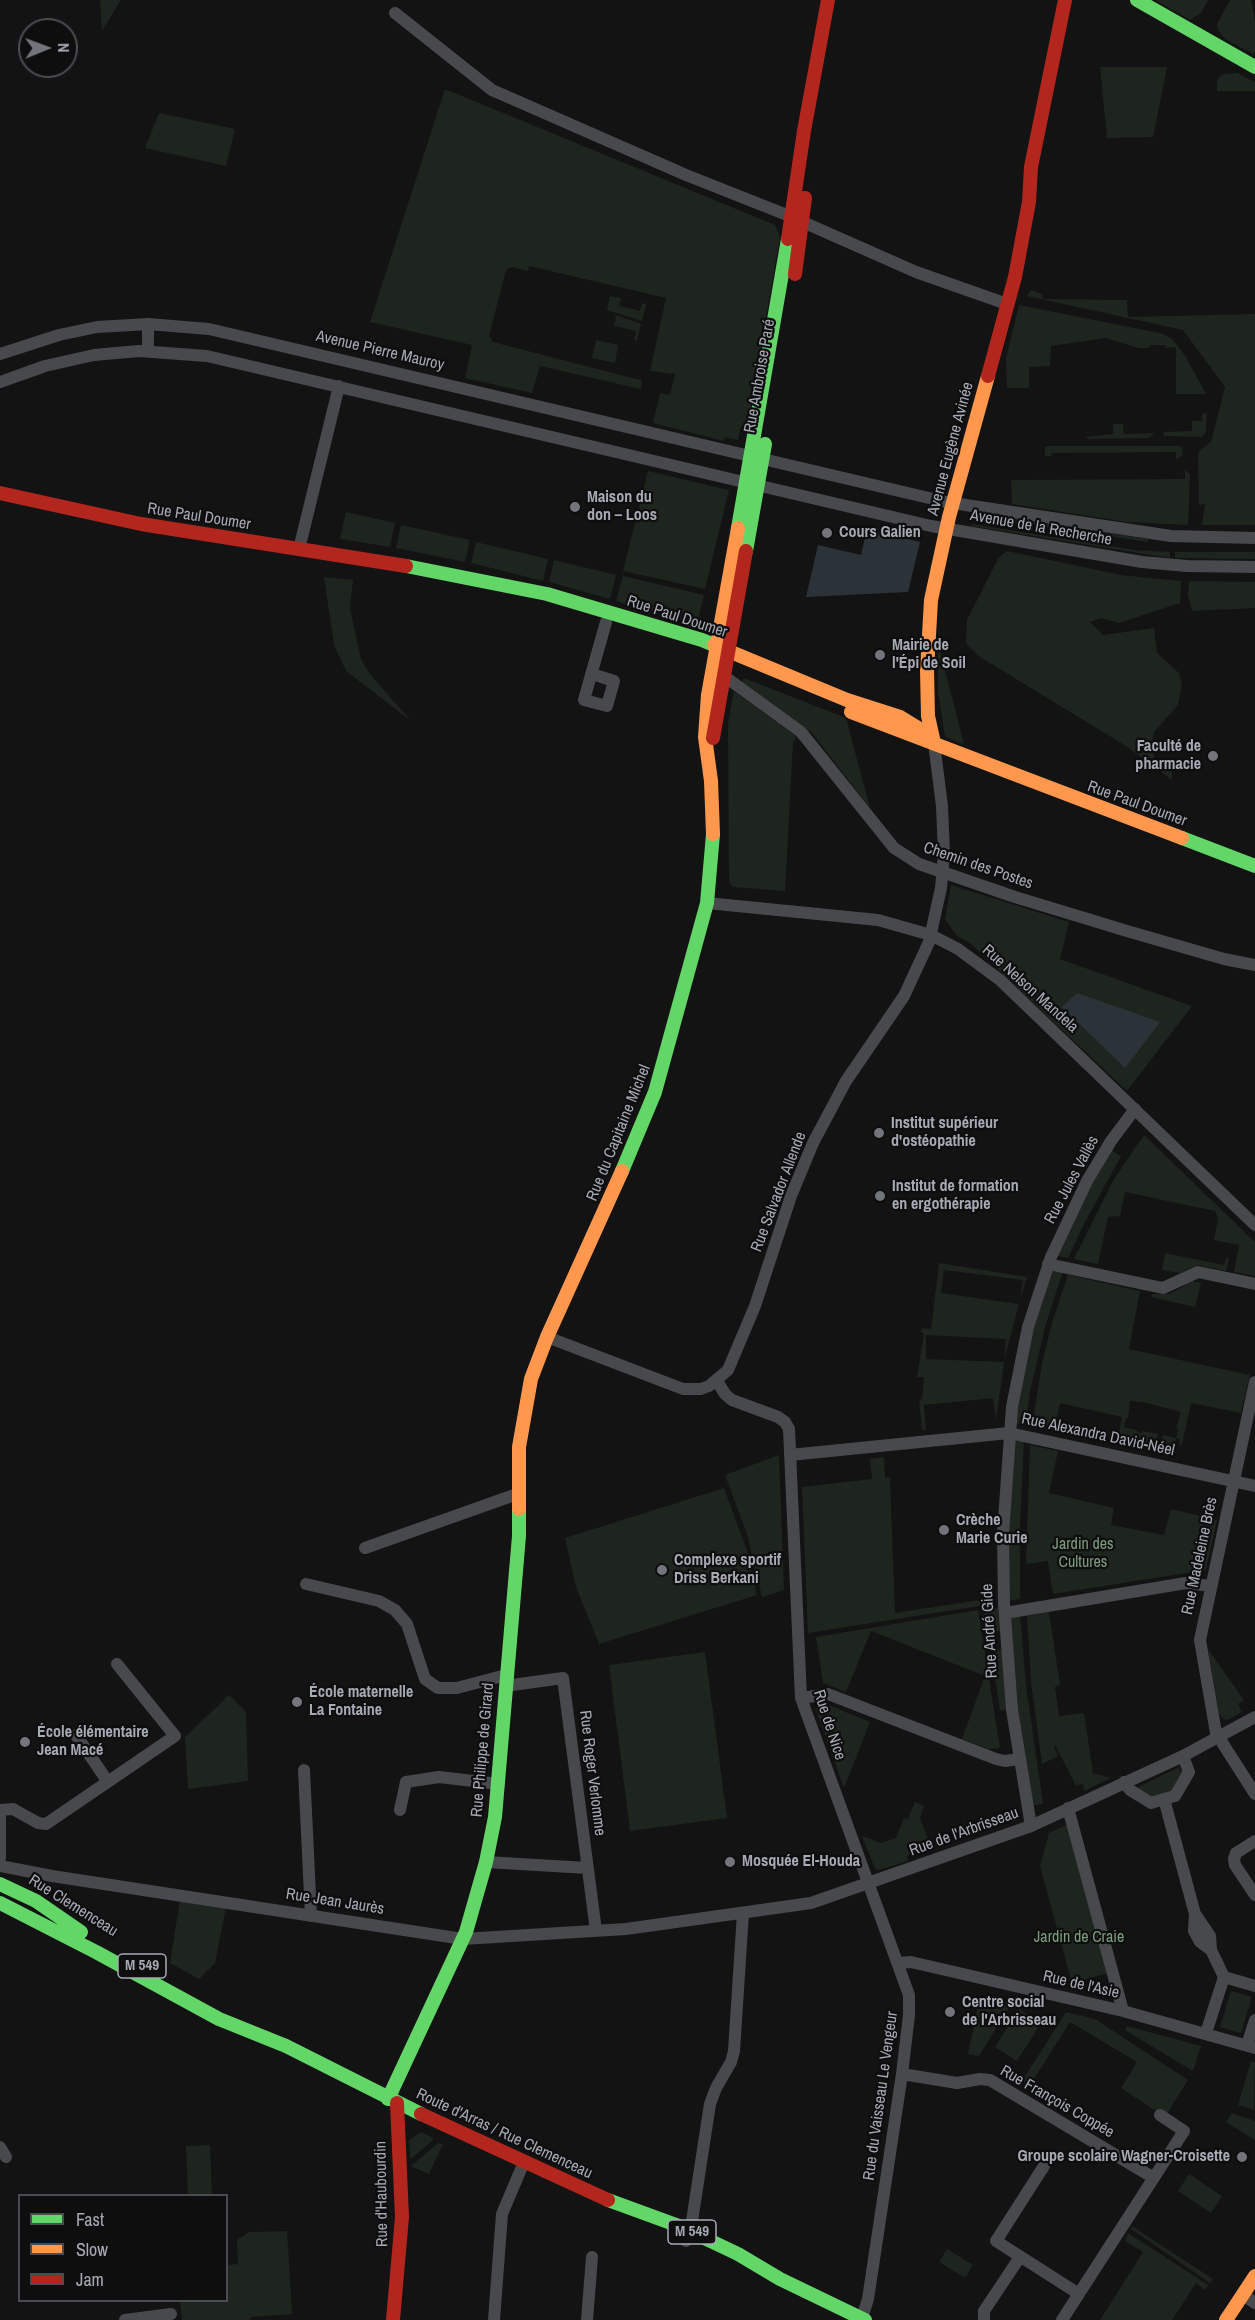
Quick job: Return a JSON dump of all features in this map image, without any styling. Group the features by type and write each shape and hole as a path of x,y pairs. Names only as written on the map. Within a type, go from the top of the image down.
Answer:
{"main road":[{"name":"Rue Ambroise Paré","path":"721,658 798,221 804,131 828,0"},
{"name":"Avenue Eugène Avinée","path":"934,743 928,716 927,639 933,592 946,529 1015,277 1029,202 1031,167 1065,0"},
{"name":"Avenue Eugène Avinée","path":"1029,202 1039,172 1066,29 1074,0"},
{"path":"1137,0 1255,67"},
{"name":"Rue Paul Doumer","path":"0,493 141,524 441,571 537,592 684,634 721,658"},
{"name":"Rue Paul Doumer","path":"394,564 689,646 900,717 918,728 934,743 1255,866"},
{"name":"Rue du Capitaine Michel","path":"710,774 705,743 705,720 721,658"},
{"name":"Rue du Capitaine Michel","path":"520,1493 519,1447 524,1411 536,1363 600,1224 655,1092 707,903 713,840 710,774 721,658"},
{"name":"Rue Philippe de Girard","path":"393,2101 463,1939 486,1862 499,1784 520,1493"},
{"name":"Rue Clemenceau","path":"0,1884 29,1897 87,1936 246,2021 286,2046 393,2101"},
{"name":"Rue Clemenceau","path":"0,1903 87,1947 219,2019 286,2046"},
{"name":"Route d'Arras / Rue Clemenceau","path":"393,2101 598,2196 658,2217 688,2236"},
{"name":"Rue d'Haubourdin","path":"393,2101 402,2217 393,2320"},
{"name":"M 549","path":"688,2236 750,2261 780,2280 864,2319"},
{"path":"1226,2320 1255,2276"}],"street":[{"path":"395,13 492,90 923,275 1007,304"},
{"path":"147,324 148,351"},
{"name":"Avenue Pierre Mauroy","path":"0,354 72,332 112,326 147,324 197,327 231,333 757,457"},
{"path":"0,382 34,369 83,357 119,352 148,351 219,358 751,484"},
{"path":"299,549 339,386"},
{"name":"Avenue de la Recherche","path":"757,457 953,503 1193,538 1255,537"},
{"name":"Avenue de la Recherche","path":"751,484 946,529 1126,560 1192,566 1255,567"},
{"path":"591,674 606,622"},
{"name":"Chemin des Postes","path":"721,658 801,732 894,848 920,864 1015,897 1149,938 1224,959 1255,965"},
{"name":"Rue Salvador Allende","path":"717,1381 728,1371 756,1306 794,1188 816,1137 846,1082 903,996 922,960 931,935 943,873 943,824 934,743"},
{"name":"Rue Nelson Mandela","path":"707,903 866,918 931,935 986,967 1135,1109"},
{"path":"1135,1109 1255,1225"},
{"name":"Rue Jules Vallès","path":"1009,1433 1022,1351 1048,1264 1087,1180 1111,1141 1135,1109"},
{"path":"1048,1264 1163,1288 1198,1272 1255,1284"},
{"path":"547,1336 683,1389 701,1389 717,1381"},
{"name":"Rue de Nice","path":"717,1381 732,1400 778,1417 785,1422 789,1430 801,1698 868,1883"},
{"name":"Rue Madeleine Brès","path":"1218,1737 1200,1640 1255,1382"},
{"name":"Rue Alexandra David-Néel","path":"790,1455 1009,1433 1255,1486"},
{"name":"Rue André Gide","path":"1009,1433 1003,1534 1005,1613 1012,1710 1031,1826"},
{"path":"365,1548 520,1493"},
{"path":"1005,1613 1186,1583 1211,1586"},
{"path":"306,1584 379,1601 395,1610 407,1624 425,1679 438,1688 457,1688 505,1680"},
{"path":"0,1810 13,1809 38,1823 46,1824 175,1736 117,1665"},
{"name":"Rue Roger Verlomme","path":"505,1680 563,1678 596,1931"},
{"path":"801,1698 828,1694 996,1759 1005,1761 1019,1759"},
{"name":"Rue de l'Arbrisseau","path":"666,1923 811,1903 1031,1826 1184,1756 1255,1717"},
{"path":"75,1735 108,1782"},
{"path":"1218,1737 1255,1794"},
{"path":"1124,1782 1130,1790 1150,1803 1174,1796 1189,1772 1184,1756"},
{"path":"304,1770 311,1916"},
{"path":"400,1810 406,1782 439,1777 499,1784"},
{"path":"1164,1799 1194,1914 1210,1936 1211,1950 1224,1977 1206,2033"},
{"path":"1068,1808 1123,2011"},
{"path":"0,1817 2,1839 0,1858"},
{"path":"1255,1841 1236,1853 1234,1859 1235,1865 1255,1895"},
{"path":"486,1862 587,1868"},
{"name":"Rue Jean Jaurès","path":"0,1866 463,1939 596,1931 666,1923"},
{"name":"Rue du Vaisseau Le Vengeur","path":"864,2319 902,2074 910,2007 908,1989 868,1883"},
{"path":"688,2236 710,2104 716,2088 732,2062 734,2051 743,1913"},
{"name":"Rue de l'Asie","path":"898,1963 911,1962 1123,2011 1251,2046"},
{"path":"1224,1977 1255,1986"},
{"path":"1251,2046 1255,2020"},
{"name":"Rue François Coppée","path":"902,2074 957,2083 990,2080 1154,2178"},
{"path":"1062,2320 1184,2131 1160,2115"},
{"path":"494,2320 502,2214 524,2162"},
{"path":"1044,2166 996,2241 1079,2294"},
{"path":"587,2320 592,2257"},
{"path":"984,2320 984,2311 1020,2257"},
{"path":"1243,2295 1255,2303"},
{"path":"125,2320 171,2314"}],"green space":[{"path":"100,0 121,0 102,31"},
{"path":"1155,0 1208,0 1201,13 1190,20"},
{"path":"1230,0 1251,0 1255,22 1255,55 1225,39 1218,30 1217,24"},
{"path":"1100,67 1167,67 1153,137 1107,138"},
{"path":"1237,73 1255,82 1255,91 1217,91 1219,77 1224,74"},
{"path":"445,89 775,225 780,237 747,427 741,426 738,440 725,437 724,441 653,423 660,393 670,395 675,374 650,371 666,298 529,266 528,271 511,267 506,270 489,336 493,342 640,380 641,389 540,366 532,393 465,378 472,345 370,322"},
{"path":"159,113 235,129 226,166 145,148"},
{"path":"1031,290 1042,294 1043,299 1127,300 1128,317 1255,314 1255,525 1202,525 1205,504 1199,505 1198,455 1200,450 1211,442 1225,387 1183,330 1027,296"},
{"path":"610,296 621,298 619,306 640,311 642,303 646,304 642,321 607,310"},
{"path":"1019,305 1164,334 1172,339 1184,354 1206,394 1176,394 1176,347 1150,345 1149,348 1139,348 1106,338 1051,346 1050,366 1029,367 1029,388 1007,388 1006,358"},
{"path":"613,314 641,324 637,341 634,340 636,331 614,326 616,317"},
{"path":"596,340 618,345 615,363 592,358"},
{"path":"1207,413 1206,432 1202,437 1164,436 1163,432 1192,431 1192,421 1202,421 1202,414"},
{"path":"1113,424 1123,424 1124,434 1153,433 1153,435 1148,438 1089,439 1085,437 1113,434"},
{"path":"1178,446 1182,447 1183,455 1176,459 1176,452 1052,453 1051,456 1045,456 1045,447"},
{"path":"1185,470 1190,474 1188,525 1126,522 1012,504 1011,480 1185,479"},
{"path":"648,471 729,490 705,589 623,571"},
{"path":"346,512 395,523 390,547 340,539"},
{"path":"975,513 1148,539 1148,542 975,516"},
{"path":"972,524 1134,550 1170,552 1170,558 971,526"},
{"path":"401,525 470,540 465,562 396,548"},
{"path":"476,542 548,559 543,581 471,563"},
{"path":"1007,551 1121,575 1181,581 1180,603 1119,623 1101,618 1090,622 1103,635 1154,628 1157,653 1179,673 1182,685 1178,705 1154,732 1151,745 1155,760 1172,770 1172,780 1126,746 980,657 966,643 967,620 999,557"},
{"path":"1175,552 1255,552 1255,559 1175,558"},
{"path":"554,560 616,575 610,599 549,582"},
{"path":"623,576 704,595 697,624 616,601"},
{"path":"324,577 353,580 350,609 361,659 369,673 411,721 346,671 334,645"},
{"path":"1189,581 1255,582 1255,608 1192,611 1188,595"},
{"path":"938,647 964,744 945,737 938,691"},
{"path":"744,678 846,718 870,808 812,733 741,684"},
{"path":"734,691 797,737 793,742 785,891 733,887 729,882 728,724"},
{"path":"951,885 1069,922 1060,959 1192,1006 1127,1091 970,943 957,936 945,919"},
{"path":"1144,1135 1255,1242 1255,1276 1234,1272 1239,1245 1214,1240 1218,1219 1215,1211 1125,1192 1120,1216 1108,1217 1098,1264 1074,1259 1114,1179"},
{"path":"1111,1150 1121,1156 1068,1258 1057,1256 1082,1201"},
{"path":"1165,1253 1224,1265 1226,1258 1229,1259 1226,1271 1198,1265 1180,1273 1162,1270"},
{"path":"939,1263 1027,1277 1020,1300 1023,1280 944,1270 941,1293 1019,1304 1004,1360 1006,1339 926,1335 926,1359 1004,1362 996,1420 993,1398 924,1405 926,1430 922,1430 919,1400 922,1399 924,1377 917,1377 924,1333 921,1332 922,1328 931,1329"},
{"path":"1052,1271 1063,1271 1045,1327 1030,1392 1026,1425 1014,1423 1025,1354"},
{"path":"1068,1275 1140,1291 1129,1349 1250,1375 1241,1413 1191,1403 1182,1445 1179,1445 1180,1439 1176,1438 1178,1429 1176,1428 1181,1412 1143,1402 1130,1401 1128,1418 1126,1418 1124,1427 1141,1433 1142,1431 1158,1434 1155,1445 1118,1438 1122,1417 1060,1403 1054,1431 1032,1427 1042,1363"},
{"path":"1192,1281 1201,1283 1195,1307 1151,1297 1152,1294 1170,1294"},
{"path":"1163,1435 1176,1438 1174,1449 1160,1446"},
{"path":"1024,1441 1020,1524 1020,1599 1009,1601 1008,1536 1015,1442"},
{"name":"Jardin des Cultures","path":"1030,1445 1058,1451 1049,1493 1114,1508 1111,1525 1164,1535 1171,1509 1217,1520 1206,1570 1053,1594 1048,1561 1026,1564"},
{"path":"779,1455 784,1590 762,1597 747,1534 725,1475"},
{"path":"884,1457 885,1478 890,1477 895,1613 992,1598 992,1604 808,1633 802,1487 872,1479 870,1459"},
{"name":"Complexe sportif Driss Berkani","path":"724,1488 748,1553 757,1595 599,1644 576,1587 565,1538"},
{"path":"998,1608 1000,1631 987,1633 984,1610"},
{"path":"978,1610 1000,1748 988,1749 962,1739 985,1676 871,1631 846,1692 823,1683 816,1637"},
{"path":"1049,1612 1060,1685 1055,1687 1059,1716 1084,1713 1093,1773 1111,1778 1084,1791 1083,1783 1076,1786 1055,1745 1058,1756 1042,1764 1031,1682 1027,1616"},
{"path":"1020,1614 1026,1685 1043,1804 1032,1806 1013,1684 1010,1618"},
{"path":"1002,1649 1008,1709 1000,1711 991,1651"},
{"path":"1208,1649 1244,1700 1238,1704 1242,1712 1228,1720 1223,1719 1219,1714"},
{"path":"705,1652 727,1818 630,1831 609,1665"},
{"path":"229,1695 246,1712 248,1781 188,1789 185,1737"},
{"path":"826,1704 870,1722 844,1788 815,1708"},
{"path":"1179,1767 1180,1771 1186,1769 1174,1794 1151,1801 1132,1790"},
{"path":"915,1802 924,1806 920,1818 931,1847 907,1856 908,1861 879,1870 875,1869 862,1836 881,1843 896,1838 904,1818 908,1819"},
{"name":"Jardin de Craie","path":"1068,1824 1108,1973 1072,1983 1040,1866 1049,1833"},
{"path":"180,1900 226,1907 215,1963 199,1979 170,1963"},
{"path":"1231,1991 1252,1997 1241,2033 1220,2027"},
{"path":"980,1996 1012,2003 979,2056 968,2054"},
{"path":"1019,2009 1041,2023 1017,2061 995,2047"},
{"path":"1066,2012 1095,2019 1188,2080 1165,2117 1121,2088 1137,2062 1070,2022 1030,2085 1022,2081"},
{"path":"1127,2026 1201,2046 1193,2071 1125,2030"},
{"path":"1251,2061 1255,2063 1254,2110 1238,2105"},
{"path":"1232,2113 1255,2121 1255,2140 1226,2122"},
{"path":"421,2132 433,2140 412,2158 410,2157 409,2140"},
{"path":"438,2143 443,2144 429,2174 411,2166"},
{"path":"210,2145 212,2194 188,2194 186,2146"},
{"path":"1189,2174 1222,2196 1211,2213 1178,2191"},
{"path":"1132,2226 1213,2279 1210,2283 1131,2229"},
{"path":"287,2231 292,2314 251,2317 249,2320 182,2320 180,2302 228,2302 228,2265 238,2264 237,2240 249,2232"},
{"path":"1128,2233 1208,2285 1205,2290 1196,2283 1172,2320 1100,2320 1143,2252 1125,2241"},
{"path":"947,2249 973,2265 965,2278 939,2262"}],"shaded area":[{"path":"867,529 920,542 908,592 806,597 818,545 861,555"},
{"path":"1077,993 1160,1022 1125,1068 1062,1007"}],"traffic: fast":[{"path":"1137,0 1255,67"},
{"path":"738,528 788,239"},
{"path":"746,551 765,444"},
{"path":"406,566 547,594 714,645"},
{"path":"622,1171 655,1092 707,903 713,834"},
{"path":"1182,838 1255,866"},
{"path":"388,2099 466,1932 486,1862 495,1817 519,1536 519,1509"},
{"path":"0,1884 36,1901 81,1932"},
{"path":"0,1903 219,2019 286,2046 421,2114"},
{"path":"608,2200 679,2226 865,2320"}],"traffic: slow":[{"path":"934,743 928,716 927,670 931,600 949,517 988,376"},
{"path":"713,834 711,781 705,737 708,695 738,528"},
{"path":"714,645 847,700 900,717 918,728 934,743"},
{"path":"851,712 1182,838"},
{"path":"519,1509 519,1447 531,1379 547,1337 622,1171"},
{"path":"1226,2320 1255,2276"}],"traffic: jam":[{"path":"788,239 804,131 828,0"},
{"path":"988,376 1015,277 1029,202 1031,167 1065,0"},
{"path":"795,274 805,198"},
{"path":"0,493 141,524 406,566"},
{"path":"713,738 746,551"},
{"path":"393,2320 402,2217 397,2103"},
{"path":"421,2114 608,2200"}],"place":[{"name":"Maison du don – Loos","path":"575,507"},
{"name":"Cours Galien","path":"827,533"},
{"name":"Mairie de l'Épi de Soil","path":"880,655"},
{"name":"Faculté de pharmacie","path":"1213,756"},
{"name":"Institut supérieur d'ostéopathie","path":"879,1133"},
{"name":"Institut de formation en ergothérapie","path":"880,1196"},
{"name":"Crèche Marie Curie","path":"944,1530"},
{"name":"Complexe sportif Driss Berkani","path":"662,1570"},
{"name":"École maternelle La Fontaine","path":"297,1702"},
{"name":"École élémentaire Jean Macé","path":"25,1742"},
{"name":"Mosquée El-Houda","path":"730,1862"},
{"name":"Centre social de l'Arbrisseau","path":"950,2012"},
{"name":"Groupe scolaire Wagner-Croisette","path":"1242,2157"}]}
